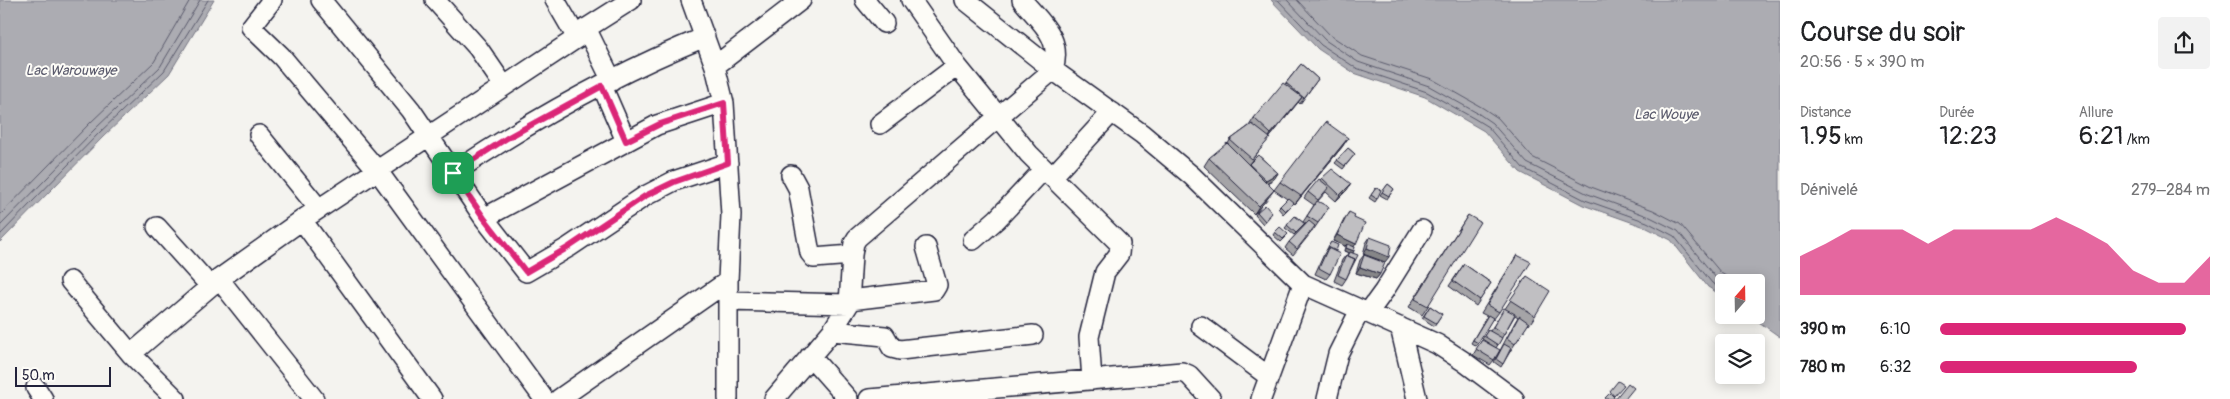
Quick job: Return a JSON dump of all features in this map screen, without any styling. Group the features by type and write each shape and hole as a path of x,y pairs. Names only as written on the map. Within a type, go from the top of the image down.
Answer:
{"street":[{"path":"272,0 250,27 287,62 378,170 544,399"},
{"path":"434,0 478,48 504,86"},
{"path":"555,0 581,33 607,84 626,141"},
{"path":"131,354 214,283 302,220 631,0"},
{"path":"691,0 715,66 724,103 730,215 728,399"},
{"path":"715,66 801,0"},
{"path":"865,0 884,23"},
{"path":"911,0 957,66 998,117 1048,173 1120,244 1119,254 1105,272 1088,337 1092,380"},
{"path":"966,0 1053,70 1142,134 1192,176 1303,284 1437,344 1514,399"},
{"path":"774,399 832,331 850,302 852,255 857,238 1053,70 1057,48 1053,38 1022,0"},
{"path":"329,3 430,136 484,218 524,270 528,272 636,201 674,182 728,163"},
{"path":"453,173 507,138 607,84 659,56 705,37"},
{"path":"880,124 957,66"},
{"path":"484,218 660,124 724,103"},
{"path":"973,240 1048,173 1112,112"},
{"path":"259,135 319,208"},
{"path":"791,175 798,188 810,253 814,258 821,259 852,255"},
{"path":"302,220 432,399"},
{"path":"157,227 214,283 314,399"},
{"path":"1327,399 1338,354 1364,311 1384,291 1422,230"},
{"path":"728,302 850,302 934,290 937,285 926,247"},
{"path":"70,281 131,354 176,399"},
{"path":"559,399 728,281"},
{"path":"1260,399 1303,284"},
{"path":"1201,326 1268,376"},
{"path":"1400,327 1417,399"},
{"path":"832,331 885,336 892,348 900,350 1033,335"},
{"path":"810,356 848,399"},
{"path":"869,399 1182,372 1189,375 1211,399"}],"water":[{"name":"Lac Warouwaye","path":"0,0 214,0 169,74 103,137 0,242"},
{"name":"Lac Wouye","path":"1271,0 1780,0 1780,337 1762,324 1765,324 1765,274 1715,274 1715,291 1708,287 1671,240 1645,227 1583,205 1520,172 1484,131 1425,97 1354,73 1318,49"}],"building":[{"path":"1301,64 1318,79 1304,98 1286,83"},
{"path":"1283,83 1302,97 1271,134 1254,118"},
{"path":"1326,122 1348,138 1301,196 1280,182"},
{"path":"1252,124 1270,138 1252,159 1230,140"},
{"path":"1227,143 1274,190 1259,206 1209,158"},
{"path":"1348,148 1355,154 1345,166 1337,160"},
{"path":"1258,155 1278,173 1266,180 1249,164"},
{"path":"1332,169 1351,184 1340,195 1322,178"},
{"path":"1319,179 1329,187 1318,200 1308,192"},
{"path":"1388,184 1394,189 1389,196 1382,192"},
{"path":"1376,188 1381,190 1377,199 1371,195"},
{"path":"1288,198 1294,203 1285,211 1280,206"},
{"path":"1317,201 1329,207 1318,223 1307,216"},
{"path":"1265,205 1272,213 1265,221 1257,212"},
{"path":"1349,212 1355,215 1354,218 1365,223 1356,244 1337,235"},
{"path":"1468,215 1480,222 1428,306 1415,299"},
{"path":"1295,216 1305,224 1296,233 1287,225"},
{"path":"1309,221 1315,226 1297,249 1289,242"},
{"path":"1280,227 1288,234 1283,239 1275,232"},
{"path":"1370,237 1391,245 1389,257 1367,248"},
{"path":"1331,242 1338,245 1336,251 1328,247"},
{"path":"1347,244 1355,247 1354,251 1346,248"},
{"path":"1328,248 1340,254 1330,274 1319,268"},
{"path":"1350,252 1358,255 1355,261 1355,259 1348,256"},
{"path":"1346,255 1355,259 1346,279 1338,275"},
{"path":"1364,255 1385,263 1380,274 1360,267"},
{"path":"1517,255 1531,262 1499,312 1487,305"},
{"path":"1464,264 1491,283 1480,300 1453,281"},
{"path":"1527,276 1550,291 1535,316 1510,300"},
{"path":"1430,306 1442,314 1436,323 1424,316"},
{"path":"1504,308 1515,314 1504,334 1493,327"},
{"path":"1488,315 1493,318 1478,343 1473,340"},
{"path":"1519,316 1529,323 1515,344 1507,338"},
{"path":"1488,330 1502,338 1498,345 1484,336"},
{"path":"1482,340 1500,350 1494,360 1476,349"},
{"path":"1504,344 1511,348 1503,364 1496,359"},
{"path":"1618,381 1624,385 1614,396 1610,391"},
{"path":"1628,383 1634,388 1625,399 1615,399"},
{"path":"1610,393 1614,397 1613,399 1606,399 1605,398"}],"route":[{"path":"602,86 626,141 660,124 724,103 728,163 674,182 645,196 528,272 524,270 484,218 453,173 507,138 602,86"}]}
